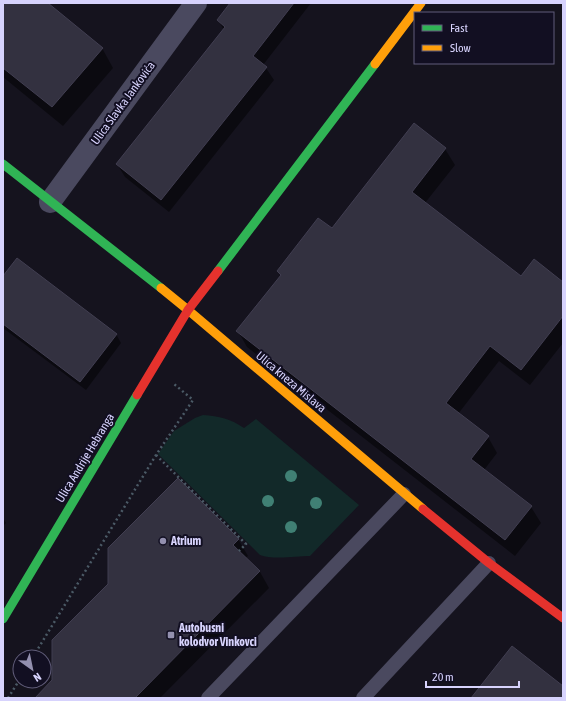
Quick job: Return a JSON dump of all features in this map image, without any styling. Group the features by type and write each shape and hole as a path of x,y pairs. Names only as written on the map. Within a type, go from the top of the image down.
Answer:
{"street":[{"name":"Ulica Slavka Jankovića","path":"50,202 196,3"},
{"name":"Ulica Andrije Hebranga","path":"414,12 421,3"},
{"name":"Ulica Andrije Hebranga","path":"3,619 188,310 414,12"},
{"name":"Ulica kneza Mislava","path":"3,164 188,310 404,494 489,563 563,618"}],"lane":[{"path":"208,698 404,494"},
{"path":"363,698 489,563"}],"path":[{"path":"38,649 156,455 193,400 155,366"},
{"path":"156,455 246,544 240,551"},
{"path":"8,698 14,689"}],"green space":[{"path":"203,415 225,418 244,428 256,419 359,505 310,556 278,558 260,555 158,454 174,431 195,418"}],"building":[{"path":"3,3 48,3 103,48 52,107 3,68"},
{"path":"230,3 294,3 253,56 267,67 161,200 116,164 225,27 217,20"},
{"path":"414,123 446,148 412,192 521,276 534,259 563,282 563,316 521,370 490,346 446,403 489,436 471,459 532,506 505,540 236,331 281,275 277,271 318,218 332,228"},
{"path":"17,258 117,334 80,382 3,324 3,276"},
{"path":"178,478 239,539 233,545 260,571 135,698 35,698 44,689 52,689 52,640 108,584 108,548"},
{"path":"512,646 563,686 563,698 471,698"}],"traffic: fast":[{"path":"218,271 375,64"},
{"path":"3,164 161,288"},
{"path":"3,619 137,395"}],"traffic: slow":[{"path":"414,12 421,3"},
{"path":"375,64 414,12"},
{"path":"161,288 423,509"}],"traffic: jam":[{"path":"137,395 188,310 218,271"},
{"path":"423,509 489,563 563,618"}],"place":[{"name":"Atrium","path":"163,541"},
{"name":"Autobusni kolodvor Vinkovci","path":"171,635"}]}
